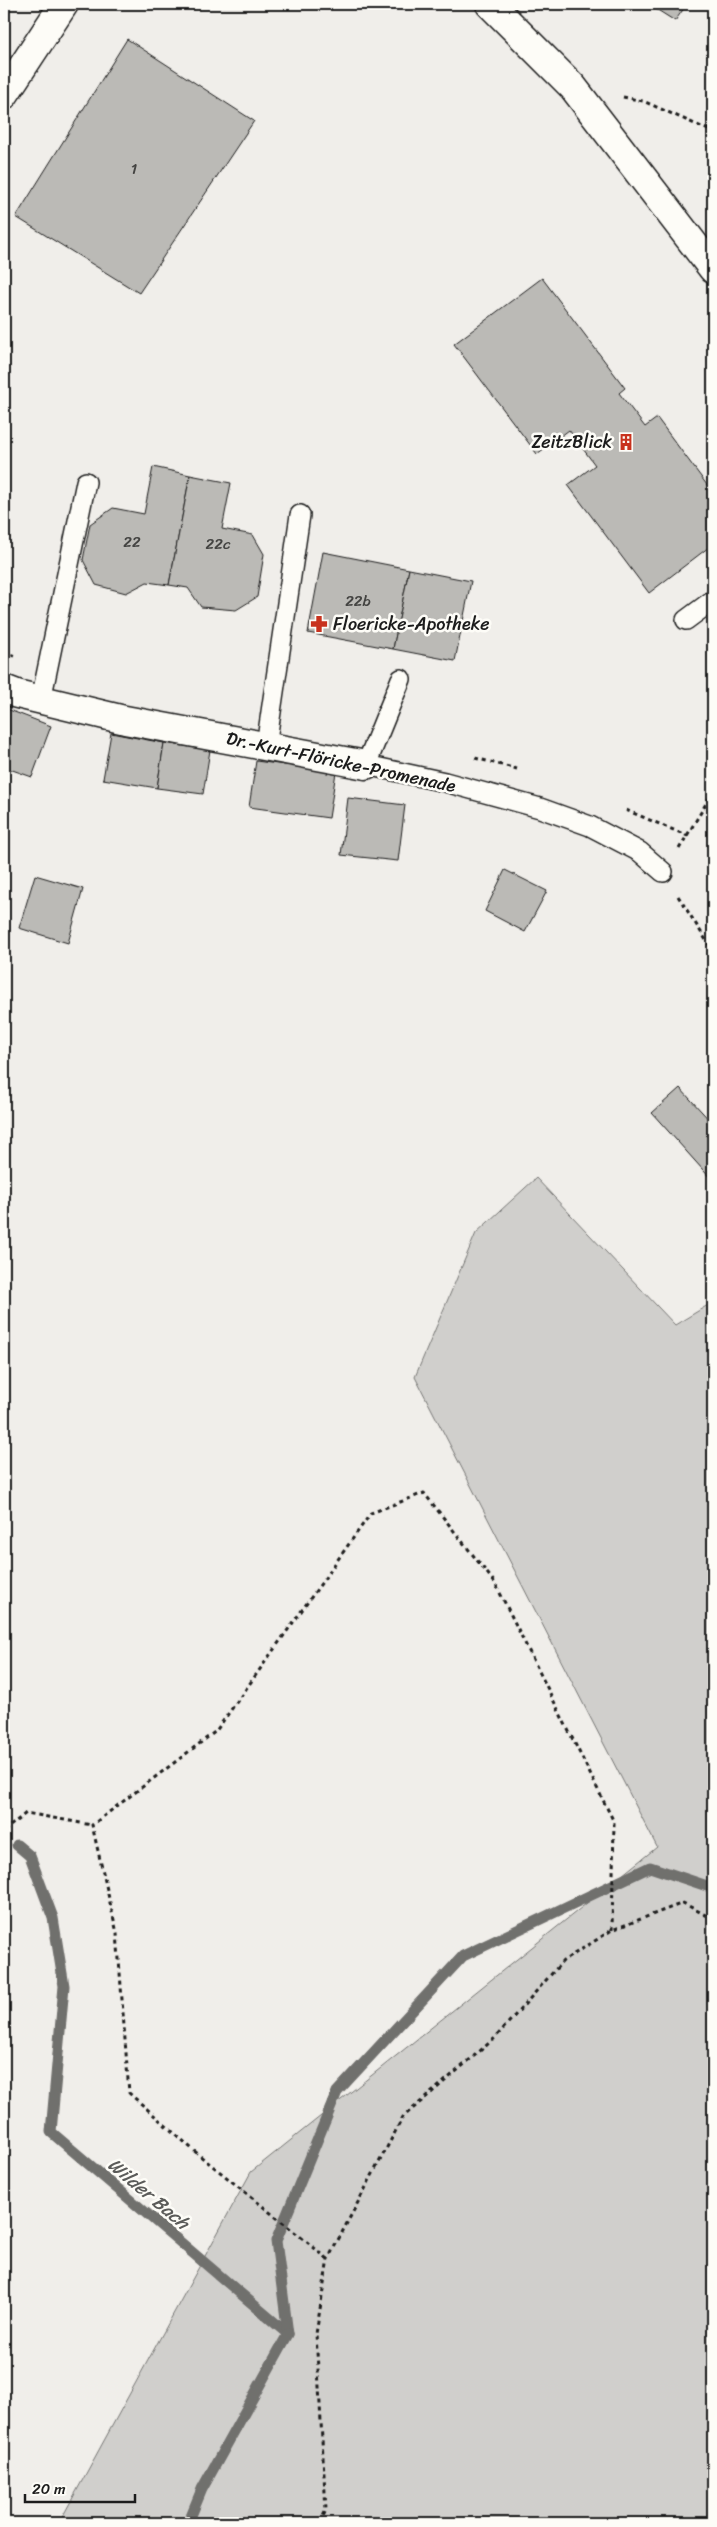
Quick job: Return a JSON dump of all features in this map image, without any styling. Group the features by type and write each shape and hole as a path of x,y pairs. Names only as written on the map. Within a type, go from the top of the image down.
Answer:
{"street":[{"path":"4,96 64,4"},
{"path":"490,4 574,87 713,269"},
{"name":"Dr.-Kurt-Flöricke-Promenade","path":"4,689 125,720 366,765"}],"lane":[{"path":"41,700 86,482"},
{"path":"266,746 300,514"},
{"path":"686,620 713,600"},
{"path":"366,765 401,679"},
{"name":"Dr.-Kurt-Flöricke-Promenade","path":"366,765 445,782 540,808 574,820 590,826 640,852 663,872"}],"path":[{"path":"574,87 643,101 713,132"},
{"path":"688,836 713,792"},
{"path":"4,1831 26,1813 92,1825 216,1731 371,1513 424,1493 495,1583 614,1822 612,1930"},
{"path":"92,1825 117,1933 129,2093 200,2155 328,2259"},
{"path":"320,2523 326,2510 316,2334 328,2259 403,2117 496,2038 563,1961 612,1930 683,1903 713,1919"}],"shaded area":[{"path":"536,1178 675,1325 713,1302 713,2523 59,2523 251,2172 657,1847 415,1377 476,1233"}],"building":[{"path":"648,4 687,4 675,21"},
{"path":"127,39 254,121 139,293 16,217"},
{"name":"ZeitzBlick","path":"542,278 625,388 619,393 645,427 657,418 713,493 713,544 649,593 568,485 595,465 569,430 537,454 454,344"},
{"path":"153,467 190,475 169,585 147,582 126,593 96,585 83,560 90,524 113,508 144,514"},
{"path":"190,475 231,483 222,529 253,535 264,554 257,597 236,610 201,607 188,588 169,585"},
{"path":"323,552 409,569 393,649 308,633"},
{"path":"409,569 471,581 455,661 393,649"},
{"path":"4,708 51,726 32,777 4,767"},
{"path":"111,733 164,743 157,788 103,779"},
{"path":"164,743 210,750 203,794 157,788"},
{"path":"256,761 336,772 329,818 249,807"},
{"path":"348,798 405,805 398,861 341,855"},
{"path":"505,870 547,891 525,932 485,911"},
{"path":"35,875 83,889 68,943 19,928"},
{"path":"680,1088 713,1124 712,1180 652,1113"}],"waterway":[{"name":"Wilder Bach","path":"17,1845 30,1856 53,1918 64,1986 51,2132 288,2334"},
{"path":"288,2334 276,2241 337,2092 463,1956 650,1867 713,1888"},
{"name":"Wilder Bach","path":"188,2523 202,2489 288,2334"}],"place":[{"name":"ZeitzBlick","path":"626,442"},
{"name":"Floericke-Apotheke","path":"319,624"}]}
